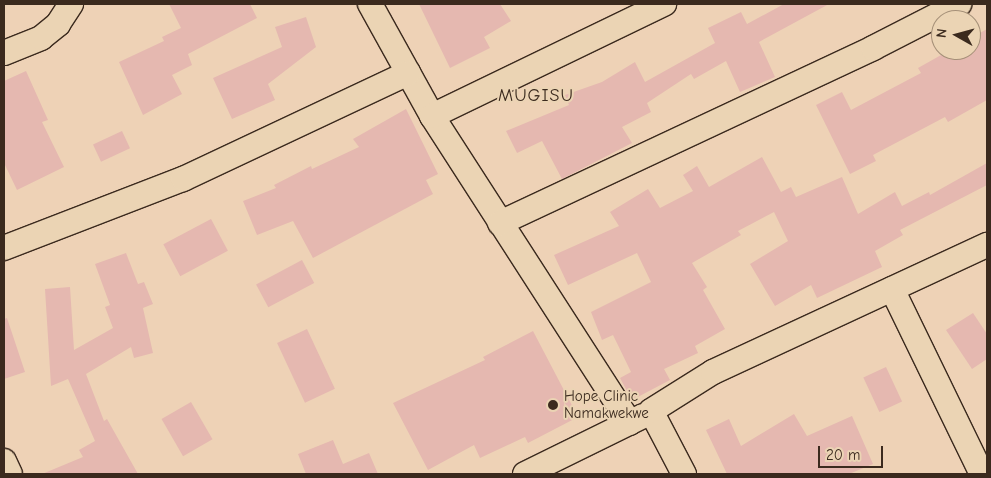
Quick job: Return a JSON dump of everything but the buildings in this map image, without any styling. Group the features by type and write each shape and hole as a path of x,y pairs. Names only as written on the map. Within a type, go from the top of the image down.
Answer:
{"street":[{"path":"4,53 40,38 58,24 71,4"},
{"path":"370,4 432,116 630,423"},
{"path":"432,116 664,4"},
{"path":"500,223 873,48 959,4"},
{"path":"4,248 183,178 408,73"},
{"path":"525,474 630,423 713,372 987,245"},
{"path":"892,289 982,474"},
{"path":"651,411 684,474"},
{"path":"4,461 10,474"}],"place":[{"name":"Hope Clinic Namakwekwe","path":"553,405"}],"district":[{"name":"MUGISU","path":"536,96"}]}
